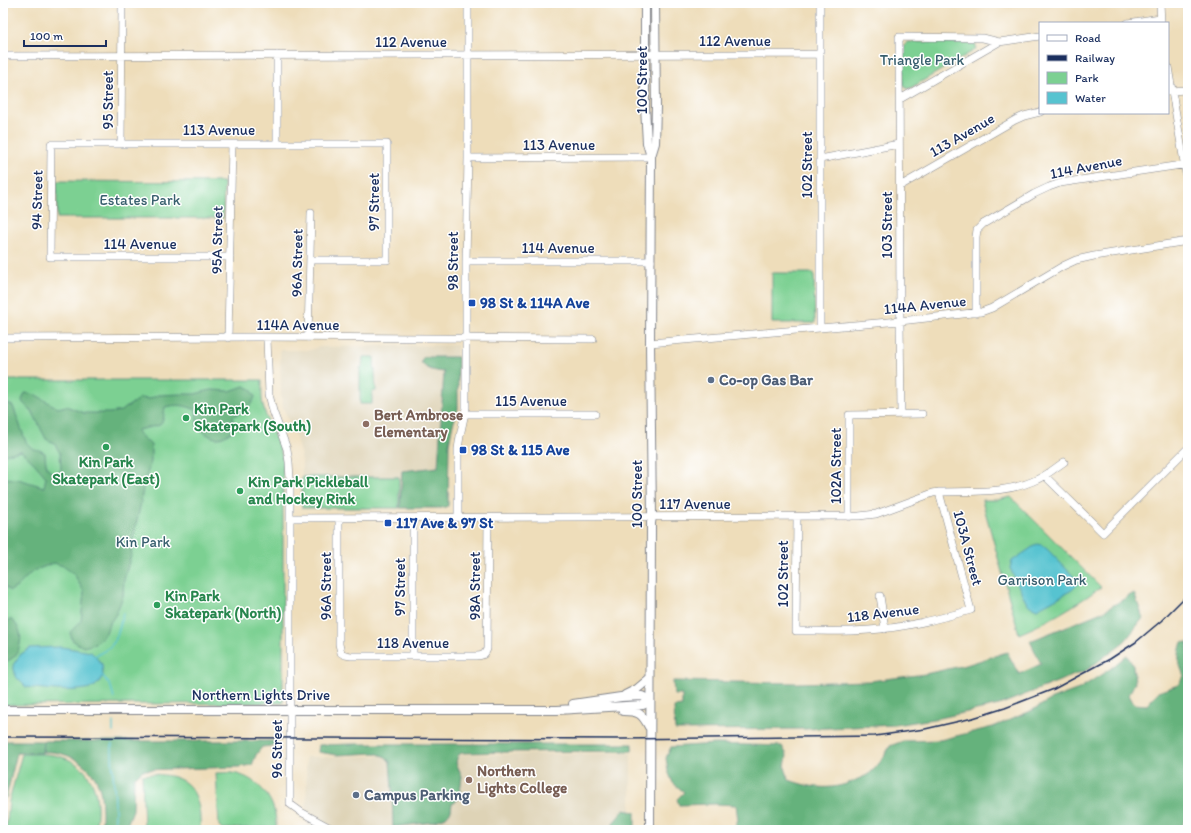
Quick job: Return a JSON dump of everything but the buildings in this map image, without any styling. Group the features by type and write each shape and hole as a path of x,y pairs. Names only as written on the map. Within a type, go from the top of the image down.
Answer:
{"main road":[{"name":"100 Street","path":"645,3 645,107 647,143 651,157"},
{"name":"100 Street","path":"650,830 652,517 650,343 651,157 655,143 655,3"},
{"path":"621,697 637,689 650,678"},
{"name":"Northern Lights Drive","path":"519,710 621,697 642,696 650,700"},
{"name":"Northern Lights Drive","path":"3,710 557,710 642,705 650,700"},
{"path":"584,708 634,711 639,713 645,719 650,730"}],"street":[{"name":"95 Street","path":"121,144 122,3"},
{"name":"98 Street","path":"458,518 458,449 462,425 466,414 466,261 469,55 468,3"},
{"name":"102 Street","path":"820,3 820,328"},
{"path":"1144,22 1160,21 1160,3"},
{"path":"900,99 998,42 1039,36"},
{"name":"103 Street","path":"902,414 900,320 899,37 984,38 998,42"},
{"name":"112 Avenue","path":"3,56 820,54"},
{"path":"277,55 277,143"},
{"path":"1169,79 1170,91 1186,164 1188,186"},
{"path":"1170,91 1188,90"},
{"name":"113 Avenue","path":"900,186 1015,120 1039,112"},
{"name":"113 Avenue","path":"51,144 387,144"},
{"name":"94 Street","path":"50,257 51,144"},
{"name":"95A Street","path":"228,338 232,144"},
{"name":"97 Street","path":"310,260 387,260 387,144"},
{"path":"820,160 899,144"},
{"name":"113 Avenue","path":"468,158 651,157"},
{"name":"114 Avenue","path":"976,312 976,242 977,230 980,226 1048,187 1071,181 1186,164"},
{"name":"96A Street","path":"308,338 311,213"},
{"name":"114A Avenue","path":"650,343 986,311 1076,260 1188,241"},
{"name":"114 Avenue","path":"50,257 230,257"},
{"name":"114 Avenue","path":"466,261 651,261"},
{"name":"114A Avenue","path":"3,338 593,339"},
{"name":"96 Street","path":"267,338 268,394 287,449 289,462 290,804 301,812 334,830"},
{"name":"115 Avenue","path":"466,414 595,414"},
{"path":"902,414 922,414"},
{"name":"102A Street","path":"849,517 849,415 902,414"},
{"path":"1045,476 1103,533 1188,448"},
{"name":"117 Avenue","path":"290,518 866,516 876,514 925,495 939,492 1000,490 1024,484 1045,476 1064,462"},
{"name":"103A Street","path":"939,492 971,610"},
{"name":"102 Street","path":"796,631 797,517"},
{"name":"96A Street","path":"339,518 339,644 341,653"},
{"name":"97 Street","path":"413,518 414,656"},
{"name":"98A Street","path":"486,653 488,644 488,518"},
{"path":"880,596 885,629"},
{"name":"118 Avenue","path":"796,631 857,631 885,629 919,623 971,610"},
{"name":"118 Avenue","path":"341,653 350,656 482,656 486,653"}],"shaded area":[{"name":"Bert Ambrose Elementary","path":"457,345 457,357 445,357 438,467 402,471 400,509 301,509 302,461 296,438 283,407 281,395 280,350 311,350 317,347"},
{"name":"Northern Lights College","path":"631,753 631,830 301,830 301,828 307,827 306,757"}],"green space":[{"name":"Triangle Park","path":"907,42 975,42 976,46 975,50 909,89 903,85 904,47"},
{"name":"Estates Park","path":"57,181 224,182 223,218 57,218"},
{"path":"772,273 814,273 815,323 772,323"},
{"path":"363,357 374,357 376,391 372,392 372,404 360,404 360,368 362,367"},
{"path":"424,357 458,357 458,409 449,444 448,506 442,508 400,508 402,471 438,467 444,372 431,370 423,365 421,362"},
{"name":"Kin Park","path":"3,380 262,380 263,406 283,460 283,703 3,705"},
{"path":"244,386 251,389 255,397 248,407 233,417 233,430 223,437 214,438 206,434 197,426 196,410 181,406 165,407 163,419 160,425 138,430 138,433 151,445 151,462 144,483 131,555 124,580 123,596 106,633 95,644 83,647 72,640 70,632 81,621 84,592 74,574 63,566 54,563 33,571 17,587 10,591 3,585 3,478 18,479 44,487 46,477 21,451 3,455 5,402 13,406 26,442 33,449 45,453 47,466 55,475 61,469 60,453 54,443 46,439 33,413 23,403 22,400 25,393 36,395 58,408 66,406 84,413 110,413 121,411 140,398 149,399 158,395 195,394 211,390 230,391"},
{"path":"302,477 399,477 399,508 302,508"},
{"name":"Garrison Park","path":"1011,497 1101,587 1062,613 1019,634 982,500 997,500"},
{"path":"1134,593 1143,618 1125,641 1087,670 999,705 940,718 895,725 806,729 675,730 674,707 682,706 682,695 674,695 673,681 797,683 870,681 925,674 966,665 1007,652 1019,674 1041,664 1030,641 1102,612"},
{"path":"11,619 19,629 21,639 17,652 14,657 8,661 3,657 3,624 5,621"},
{"path":"1182,642 1188,643 1188,816 1183,823 1183,830 733,830 738,820 736,805 679,805 677,799 684,792 673,783 668,771 666,758 671,747 716,744 782,746 787,755 785,767 789,780 815,787 832,787 849,783 869,774 880,762 890,746 903,741 940,740 993,727 1031,711 1052,699 1079,689 1110,669 1127,655 1133,666 1135,682 1129,695 1134,704 1147,705 1158,692 1178,685 1184,676 1180,667 1179,659 1179,652"},
{"path":"3,741 43,741 42,753 17,753 6,798 3,796"},
{"path":"44,741 274,741 273,746 262,747 256,755 252,765 239,767 143,770 134,778 133,810 125,830 100,830 102,818 101,799 99,786 94,777 88,769 72,758 63,754 43,752"},
{"path":"633,744 632,751 462,753 458,755 456,763 462,776 459,799 452,803 451,811 446,817 433,822 393,827 390,762 386,757 375,753 337,755 318,752 319,745"},
{"path":"22,754 42,754 62,757 73,762 82,769 94,786 97,807 95,830 6,830 9,801"},
{"path":"216,773 240,775 254,782 260,787 270,800 273,807 276,817 276,827 222,829 219,826"},
{"path":"154,774 176,778 190,788 199,807 200,829 147,830 144,827 142,775"},
{"path":"624,810 635,812 635,830 612,830 613,823"}],"water":[{"path":"1037,544 1042,545 1047,549 1077,580 1078,584 1072,590 1037,609 1030,606 1026,602 1010,568 1012,561"},
{"path":"61,647 91,652 102,664 103,676 95,686 80,690 42,689 26,687 16,677 13,665 20,655 30,648"}],"waterway":[{"path":"94,656 113,644 118,634 123,613"},
{"path":"103,676 111,687 114,698"},
{"path":"113,722 113,732"},
{"path":"112,744 112,766 115,798 114,830"},
{"path":"1186,830 1188,823"}],"railway":[{"path":"3,737 622,739 875,736 925,729 973,718 1005,708 1054,689 1110,659 1136,642 1161,621 1188,594"}],"place":[{"name":"98 St & 114A Ave","path":"472,303"},
{"name":"Co-op Gas Bar","path":"711,380"},
{"name":"Kin Park Skatepark (South)","path":"186,418"},
{"name":"Bert Ambrose Elementary","path":"366,424"},
{"name":"Kin Park Skatepark (East)","path":"106,447"},
{"name":"98 St & 115 Ave","path":"463,450"},
{"name":"Kin Park Pickleball and Hockey Rink","path":"240,491"},
{"name":"117 Ave & 97 St","path":"388,523"},
{"name":"Kin Park Skatepark (North)","path":"157,605"},
{"name":"Northern Lights College","path":"469,780"},
{"name":"Campus Parking","path":"356,795"}]}
